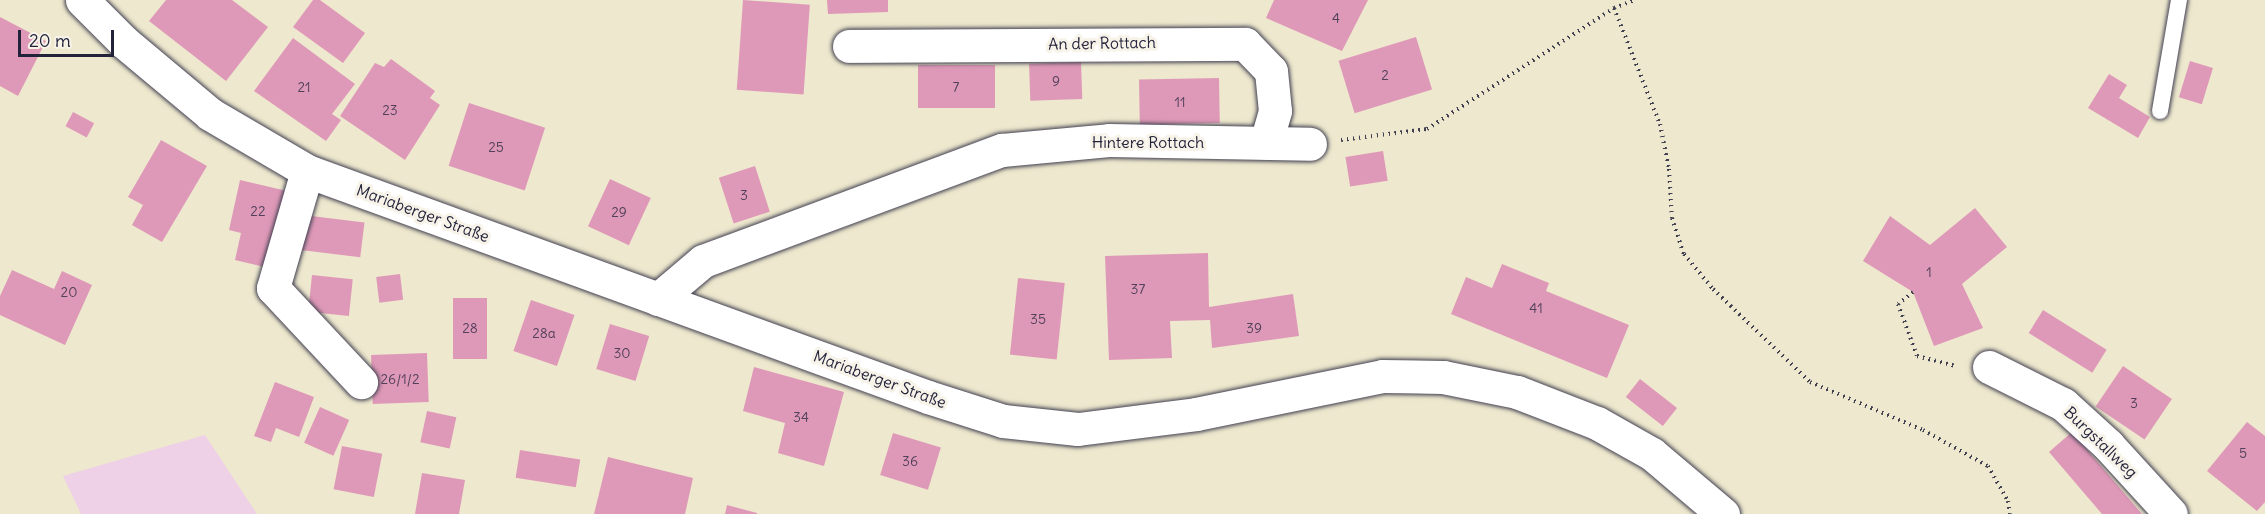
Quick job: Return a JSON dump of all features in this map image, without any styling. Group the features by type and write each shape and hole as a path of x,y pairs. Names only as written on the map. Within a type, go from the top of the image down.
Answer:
{"street":[{"name":"Mariaberger Straße","path":"82,0 124,42 210,114 307,171 658,299 1003,421 1078,429 1196,414 1382,376 1443,377 1517,392 1597,423 1652,454 1723,514"},
{"name":"An der Rottach","path":"849,45 1245,44 1271,71 1275,111 1266,143"},
{"name":"Hintere Rottach","path":"658,299 703,261 1002,150 1109,140 1310,144"},
{"path":"307,171 273,288 361,382"},
{"name":"Burgstallweg","path":"1975,367 2063,404 2108,445 2171,514"}],"lane":[{"path":"2160,111 2179,0"}],"path":[{"path":"1310,144 1427,129 1614,8 1635,0"},
{"path":"1614,8 1660,124 1669,169 1672,218 1684,254 1713,290 1810,382 1923,430 1988,466 2008,501 2010,514"},
{"path":"1913,292 1898,304 1917,356 1975,367"}],"shaded area":[{"path":"205,435 257,514 81,514 63,476"}],"building":[{"path":"166,0 232,0 268,27 226,81 149,21"},
{"path":"313,0 320,0 365,33 343,63 293,27"},
{"path":"743,0 810,5 804,94 737,90"},
{"path":"827,0 888,0 888,12 828,14"},
{"path":"1274,0 1368,0 1342,51 1266,18"},
{"path":"0,17 46,41 18,96 0,86"},
{"path":"1416,37 1432,90 1355,113 1339,61"},
{"path":"293,38 355,84 332,114 341,120 326,141 254,91"},
{"path":"391,59 435,91 430,98 440,105 405,160 340,116 375,63 384,67"},
{"path":"2190,61 2213,68 2202,104 2179,97"},
{"path":"1081,62 1082,99 1030,101 1029,64"},
{"path":"918,65 995,65 995,108 918,108"},
{"path":"2109,74 2127,85 2119,98 2150,117 2138,138 2088,108"},
{"path":"1219,78 1220,123 1140,124 1139,79"},
{"path":"469,103 545,128 525,190 449,166"},
{"path":"73,112 94,123 87,137 65,126"},
{"path":"161,140 207,166 162,242 132,225 143,205 128,197"},
{"path":"1383,151 1388,181 1350,187 1345,157"},
{"path":"755,166 770,212 734,223 719,178"},
{"path":"610,179 651,198 629,245 588,226"},
{"path":"240,180 287,191 269,268 235,260 241,233 229,230"},
{"path":"1975,208 2007,247 1962,284 1983,328 1934,346 1913,292 1863,261 1890,216 1930,245"},
{"path":"295,214 364,223 360,257 291,249"},
{"path":"1208,253 1209,307 1293,294 1299,336 1212,348 1210,320 1170,321 1172,358 1109,360 1105,256"},
{"path":"1502,264 1549,283 1546,291 1629,325 1607,378 1451,314 1466,277 1492,288"},
{"path":"12,270 54,289 62,271 92,285 65,345 0,315 0,296"},
{"path":"400,274 403,300 379,303 376,277"},
{"path":"312,275 353,279 349,316 308,312"},
{"path":"1018,278 1065,283 1057,359 1010,355"},
{"path":"453,298 487,298 487,359 453,359"},
{"path":"531,300 574,315 557,366 513,351"},
{"path":"2043,310 2107,350 2092,373 2029,333"},
{"path":"610,324 649,336 635,381 596,369"},
{"path":"427,353 429,402 373,404 371,355"},
{"path":"2123,366 2172,399 2145,440 2096,407"},
{"path":"754,367 844,392 824,466 778,453 785,423 743,411"},
{"path":"1640,379 1677,408 1663,426 1626,397"},
{"path":"275,382 314,397 299,437 276,428 271,442 254,436"},
{"path":"320,407 349,420 333,456 304,443"},
{"path":"427,411 456,417 450,449 420,442"},
{"path":"2247,422 2265,436 2265,502 2257,511 2207,471"},
{"path":"2072,432 2142,514 2102,514 2049,452"},
{"path":"893,433 941,448 928,490 880,475"},
{"path":"342,446 382,454 374,497 334,489"},
{"path":"520,450 580,460 576,487 516,478"},
{"path":"608,457 693,478 685,514 594,514"},
{"path":"422,473 465,480 459,514 415,514"},
{"path":"727,505 757,513 757,514 725,514"}]}
